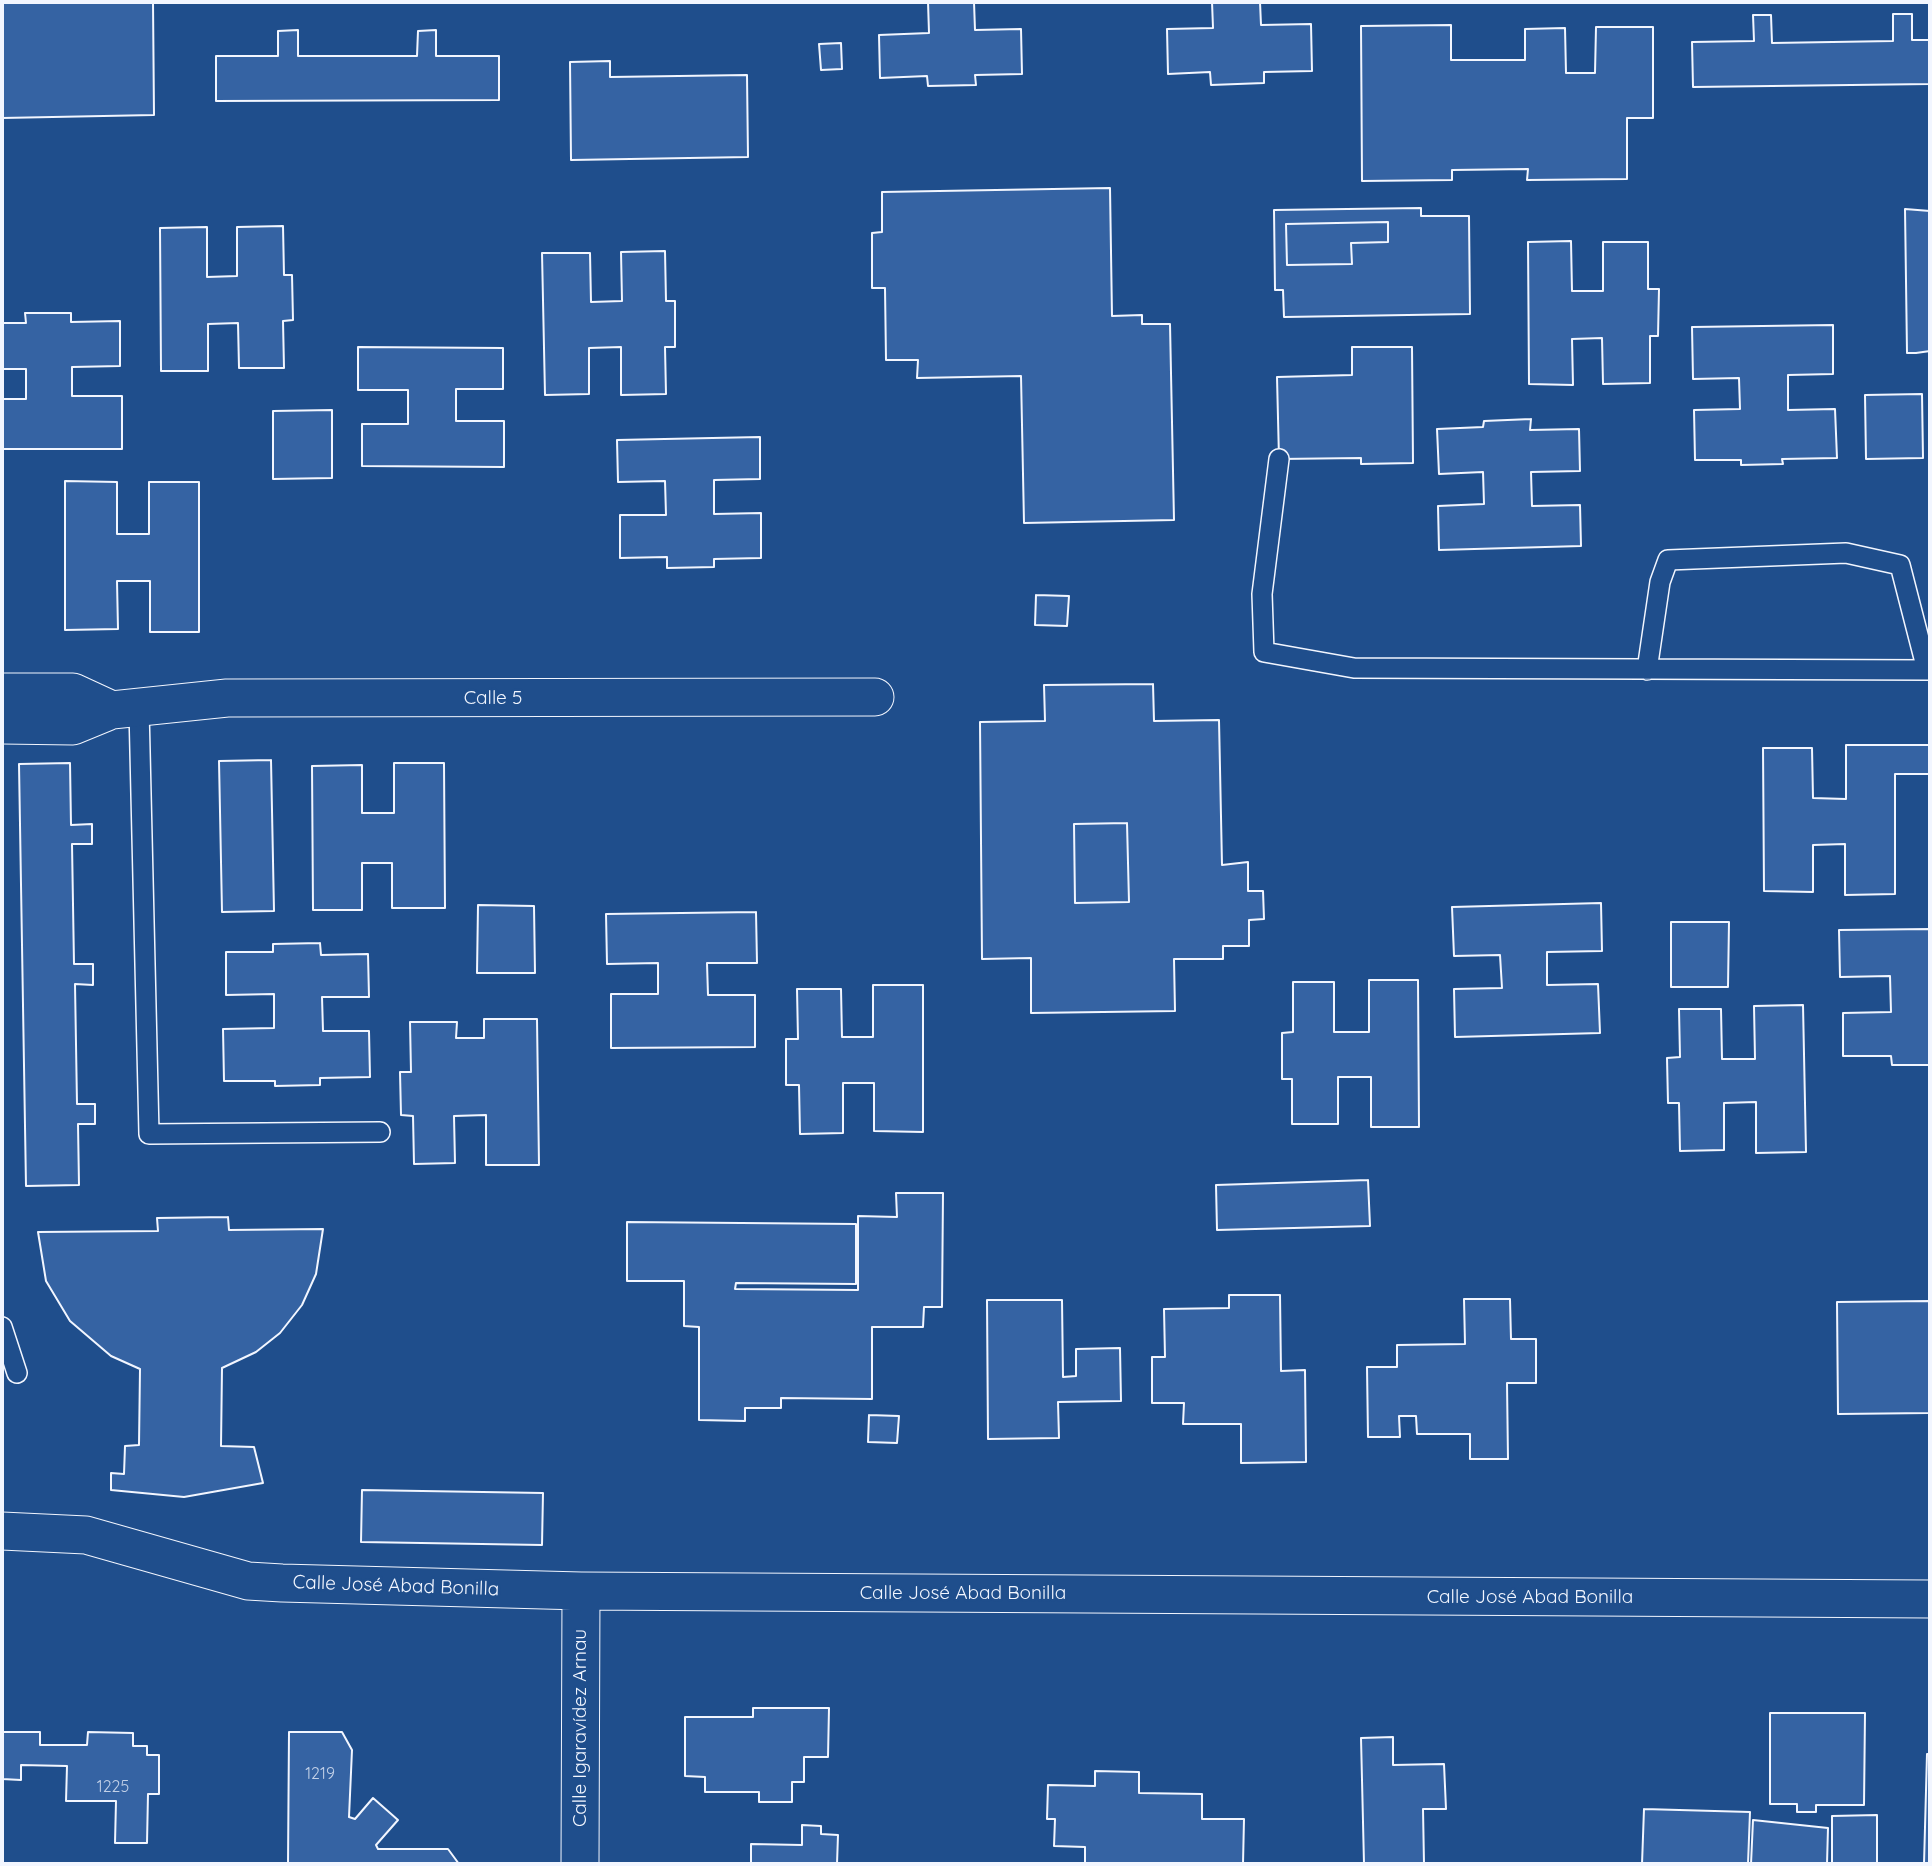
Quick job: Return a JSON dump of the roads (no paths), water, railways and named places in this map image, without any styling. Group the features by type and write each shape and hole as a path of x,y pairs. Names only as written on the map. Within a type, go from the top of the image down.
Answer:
{"street":[{"path":"2,692 73,692 126,709"},
{"name":"Calle 5","path":"2,725 73,726 126,709 227,698 875,697"},
{"name":"Calle José Abad Bonilla","path":"2,1531 86,1535 248,1581 581,1591 1930,1599"},
{"name":"Calle Igaravídez Arnau","path":"579,1864 581,1591"}],"lane":[{"path":"1279,459 1262,594 1264,652 1353,668 1647,670 1928,670 1900,565 1846,553 1668,560 1660,582 1647,670"},
{"path":"126,709 149,1134 380,1132"},
{"path":"2,1327 17,1373"}]}
